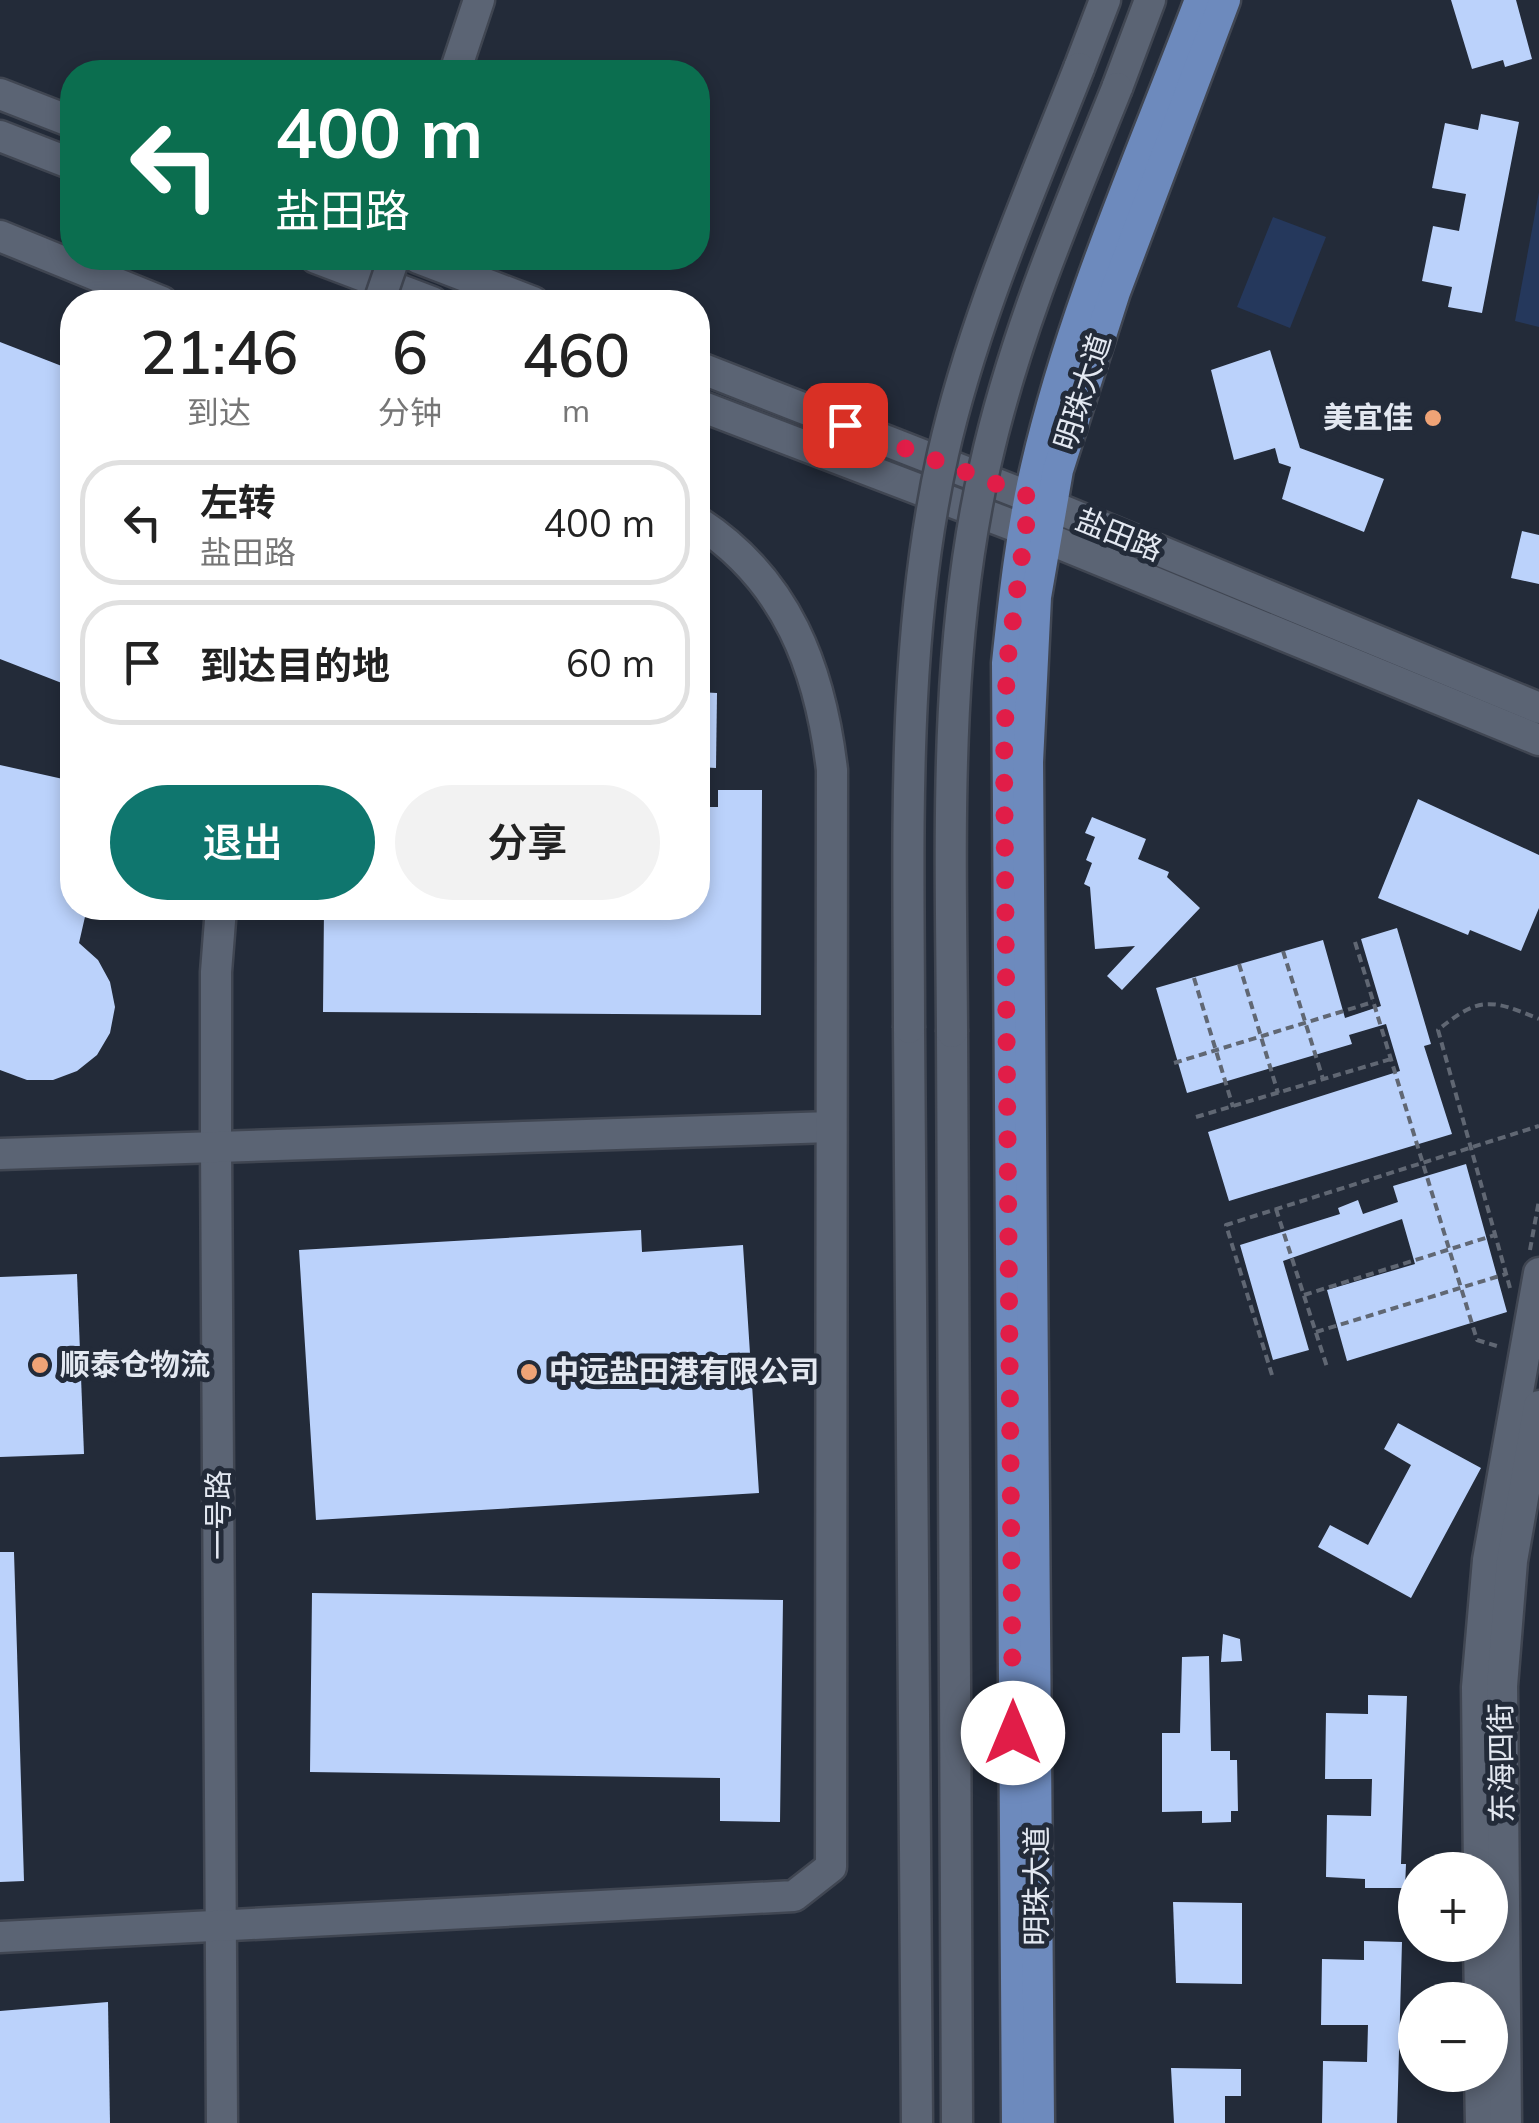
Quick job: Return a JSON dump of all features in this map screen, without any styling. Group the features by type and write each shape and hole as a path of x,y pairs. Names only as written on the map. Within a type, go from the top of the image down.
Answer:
{"main road":[{"name":"明珠大道","path":"1017,2123 1004,759 1007,663 1040,502 1094,282 1200,0"},
{"name":"明珠大道","path":"1040,502 1226,0"},
{"name":"明珠大道","path":"1034,534 1028,762 1040,2123"}],"street":[{"path":"459,60 479,0"},
{"path":"918,2123 908,1028 911,707 927,538 965,370 1105,0"},
{"path":"957,2123 952,713 969,548 984,466 1011,368 1057,236 1150,0"},
{"path":"0,94 60,117"},
{"path":"0,136 60,159"},
{"path":"0,236 60,260"},
{"path":"83,270 133,290"},
{"path":"348,270 400,290"},
{"path":"449,270 502,290"},
{"name":"盐田路","path":"710,372 1040,502 1539,708"},
{"name":"盐田路","path":"710,409 1034,534 1539,740"},
{"path":"0,1938 794,1896 831,1867 832,770 826,724 802,640 781,602 724,539 710,530"},
{"name":"一号路","path":"220,920 216,972 216,1146 222,2123"},
{"path":"0,1154 831,1127"},
{"name":"东海四街","path":"1479,1852 1477,1686 1488,1560 1534,1265"},
{"name":"东海四街","path":"1506,2123 1502,1686 1512,1561 1539,1406"},
{"path":"1480,2092 1481,2123"}],"path":[{"path":"1355,942 1477,1340 1512,1350"},
{"path":"1283,951 1323,1079"},
{"path":"1239,964 1278,1093"},
{"path":"1194,978 1232,1106"},
{"path":"1174,1063 1373,1002"},
{"path":"1514,1301 1438,1030 1468,1006 1498,1002 1539,1019"},
{"path":"1196,1117 1390,1058"},
{"path":"1272,1375 1226,1225 1539,1126"},
{"path":"1534,1265 1539,1200"},
{"path":"1276,1209 1327,1367"},
{"path":"1304,1295 1496,1236"},
{"path":"1316,1332 1506,1274"}],"shaded area":[{"path":"1539,192 1539,327 1515,321"},
{"path":"1273,217 1326,237 1290,328 1237,307"}],"building":[{"path":"1451,0 1516,0 1532,59 1505,67 1503,60 1472,69"},
{"path":"1481,114 1519,122 1482,313 1448,307 1452,287 1422,281 1433,226 1459,231 1466,194 1432,188 1445,123 1478,130"},
{"path":"0,342 60,365 60,682 0,659"},
{"path":"1270,350 1300,448 1384,479 1364,532 1282,499 1291,467 1279,463 1275,448 1234,460 1211,370"},
{"path":"1522,531 1539,535 1539,584 1511,578"},
{"path":"710,693 717,693 716,768 710,768"},
{"path":"0,765 60,778 60,920 84,920 79,943 98,960 110,982 115,1007 110,1033 97,1055 77,1071 53,1080 27,1080 0,1070"},
{"path":"718,790 762,790 761,1015 323,1012 324,920 710,920 710,807 718,807"},
{"path":"1418,799 1539,855 1539,908 1521,951 1470,930 1468,935 1378,898"},
{"path":"1092,817 1146,839 1138,859 1169,872 1167,877 1200,908 1122,990 1107,976 1135,946 1095,949 1090,887 1084,884 1092,863 1086,860 1095,837 1085,833"},
{"path":"1397,928 1431,1044 1424,1046 1452,1134 1229,1201 1208,1132 1400,1071 1386,1024 1349,1035 1352,1044 1187,1093 1156,988 1323,940 1345,1018 1381,1006 1361,939"},
{"path":"1466,1164 1507,1312 1347,1361 1327,1290 1415,1264 1402,1219 1283,1261 1309,1350 1273,1360 1240,1245 1340,1214 1338,1208 1358,1200 1363,1214 1398,1202 1393,1186"},
{"name":"中远盐田港有限公司","path":"641,1230 642,1252 743,1245 759,1493 316,1520 299,1250"},
{"name":"顺泰仓物流","path":"77,1274 84,1454 0,1457 0,1277"},
{"path":"1398,1423 1481,1468 1411,1598 1318,1547 1330,1525 1368,1545 1411,1465 1384,1449"},
{"path":"0,1552 14,1552 24,1881 0,1882"},
{"path":"312,1593 783,1600 780,1822 720,1821 720,1778 310,1772"},
{"path":"1223,1634 1240,1639 1242,1661 1221,1662"},
{"path":"1209,1656 1211,1751 1230,1751 1230,1760 1237,1760 1238,1811 1231,1811 1231,1822 1202,1823 1202,1811 1162,1812 1162,1733 1180,1733 1182,1657"},
{"path":"1368,1695 1407,1696 1398,1888 1365,1888 1365,1879 1326,1877 1327,1815 1371,1816 1372,1779 1325,1779 1326,1713 1368,1714"},
{"path":"1173,1902 1242,1903 1242,1984 1176,1983"},
{"path":"1364,1941 1398,1942 1398,1962 1401,1962 1397,2123 1322,2123 1323,2061 1367,2062 1368,2025 1321,2025 1322,1959 1364,1960"},
{"path":"108,2002 110,2123 0,2123 0,2011"},
{"path":"1171,2068 1241,2069 1241,2096 1225,2096 1225,2123 1174,2123"}],"place":[{"name":"美宜佳","path":"1433,418"},
{"name":"顺泰仓物流","path":"40,1365"},
{"name":"中远盐田港有限公司","path":"529,1372"}],"route":[{"path":"845,425 1030,497 1007,663 1004,759 1013,1733"}]}
